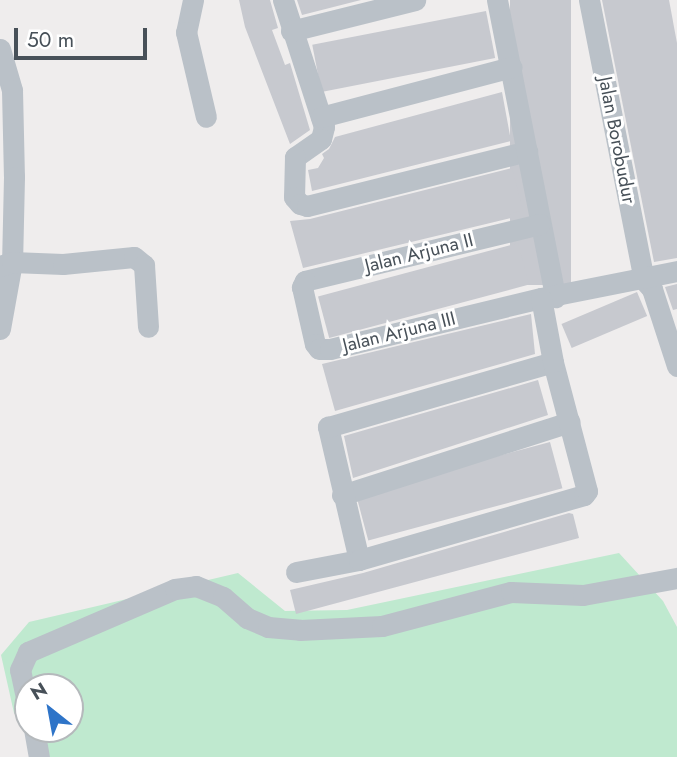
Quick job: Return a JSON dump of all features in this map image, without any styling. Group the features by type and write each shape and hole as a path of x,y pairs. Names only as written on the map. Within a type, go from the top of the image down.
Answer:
{"street":[{"path":"193,0 186,32 206,117"},
{"path":"283,0 324,127 321,139 295,157 294,197 300,204 307,206 527,151"},
{"path":"291,31 415,0"},
{"path":"296,572 359,560 583,495 587,491 553,362 540,224 512,66 497,0"},
{"name":"Jalan Borobudur","path":"589,0 644,280 652,289 676,359"},
{"path":"0,50 6,92 7,179 6,264 0,328"},
{"path":"321,117 512,66"},
{"name":"Jalan Arjuna II","path":"302,287 313,278 540,224"},
{"path":"6,264 63,264 134,257 144,265 148,327"},
{"path":"548,297 644,280 677,271"},
{"name":"Jalan Arjuna III","path":"302,287 315,344 319,349 330,349 548,297"},
{"path":"359,560 328,427 553,362"},
{"path":"342,495 570,422"},
{"path":"21,673 28,652 175,589 196,586 223,597 247,618 268,627 300,630 382,626 511,592 583,595 677,578"}],"green space":[{"path":"619,553 663,601 677,627 677,757 48,757 37,743 84,743 84,673 14,673 14,713 1,655 29,622 238,573 285,611 347,610"}],"building":[{"path":"239,0 270,0 278,28 272,30 285,65 290,63 310,130 290,144 245,27"},
{"path":"297,0 361,0 302,15"},
{"path":"510,0 571,0 571,285 510,285"},
{"path":"602,0 669,0 677,43 677,258 654,262"},
{"path":"486,11 495,58 321,92 312,45"},
{"path":"502,92 511,141 312,191 308,170 318,168 324,158 322,154 329,149 335,137"},
{"path":"512,168 523,210 510,214 511,218 303,268 290,221 310,219"},
{"path":"518,243 529,285 329,338 318,297"},
{"path":"677,284 677,309 673,310 665,287"},
{"path":"637,292 647,316 572,348 562,324"},
{"path":"531,314 535,354 335,411 322,364"},
{"path":"538,380 548,415 353,478 344,436"},
{"path":"550,442 562,488 368,540 356,494"},
{"path":"573,514 579,538 296,614 290,590 363,573"}]}
